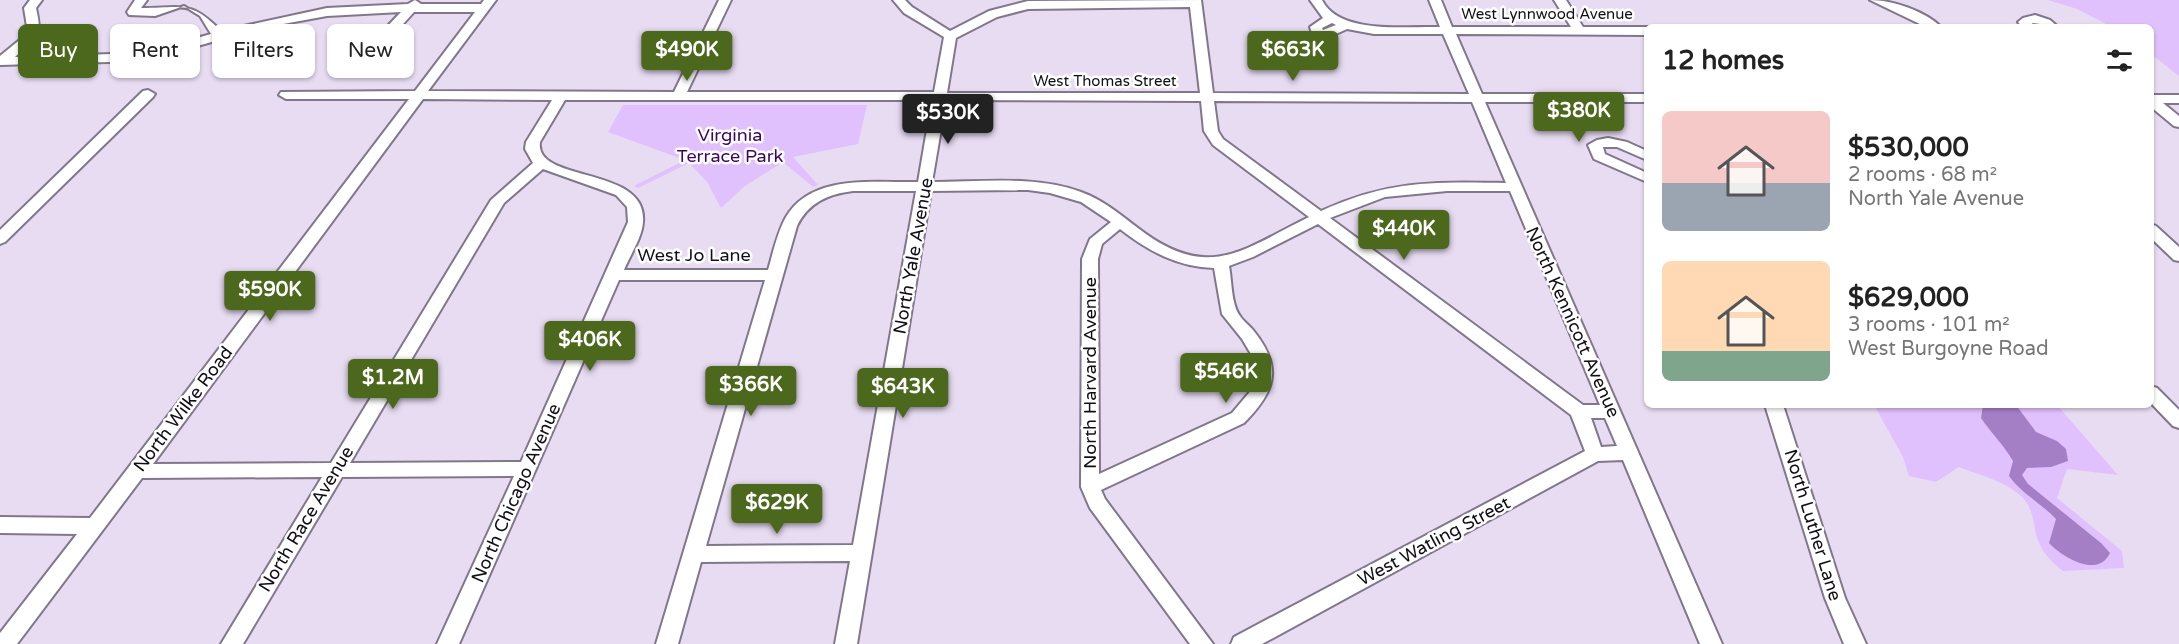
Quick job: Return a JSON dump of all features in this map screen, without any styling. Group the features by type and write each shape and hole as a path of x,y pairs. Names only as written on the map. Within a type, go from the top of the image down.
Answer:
{"street":[{"path":"1,61 33,35 30,8 36,0"},
{"path":"141,0 133,12 155,12 184,1 205,14 212,27"},
{"path":"678,97 724,0"},
{"path":"899,0 908,10 950,36 993,14 1028,4 1195,2 1211,131 1218,141 1319,219 1580,411 1595,454"},
{"path":"1316,0 1318,7 1332,18 1316,27 1317,33 1327,34 1345,24"},
{"name":"North Kennicott Avenue","path":"1435,0 1711,644"},
{"path":"1560,0 1578,31"},
{"path":"1876,0 1903,10 1929,24"},
{"path":"265,24 327,12 415,4 487,4"},
{"path":"396,24 415,4"},
{"name":"North Wilke Road","path":"4,644 137,471 487,4"},
{"name":"West Lynnwood Avenue","path":"1332,18 1345,24 1374,30 1644,31"},
{"path":"2026,24 2024,22 2032,19 2049,24"},
{"name":"North Yale Avenue","path":"846,644 950,36"},
{"path":"1,61 133,58 159,54 212,38"},
{"path":"0,239 148,94"},
{"name":"West Thomas Street","path":"286,95 1644,98"},
{"path":"541,164 532,149 532,142 560,97"},
{"path":"2154,99 2179,99"},
{"path":"2154,102 2179,123"},
{"path":"1644,155 1617,142 1600,142 1595,145 1599,156 1644,177"},
{"name":"North Chicago Avenue","path":"448,644 635,228 637,216 630,198 621,192 541,164"},
{"name":"North Race Avenue","path":"232,644 498,200 541,164"},
{"path":"667,644 791,221 800,208 825,192 841,188 1050,188 1084,198 1144,242 1162,251 1208,263 1221,263 1236,260 1319,219 1382,192 1418,188 1514,187"},
{"name":"North Harvard Avenue","path":"1119,223 1095,243 1090,259 1090,487 1097,503 1202,644"},
{"path":"2154,232 2179,256"},
{"path":"1090,487 1238,418 1249,408 1265,385 1264,367 1256,346 1231,316 1221,263"},
{"name":"West Jo Lane","path":"615,275 774,275"},
{"path":"2154,395 2179,422"},
{"name":"North Luther Lane","path":"1775,408 1835,598 1855,644"},
{"path":"1580,411 1612,412"},
{"name":"West Watling Street","path":"1242,644 1595,454 1630,453"},
{"path":"137,471 527,469"},
{"path":"0,525 93,526"},
{"path":"693,554 862,553"}],"green space":[{"path":"2048,0 2179,0 2179,76 2154,56 2154,24 2106,24 2077,9"},
{"name":"Virginia Terrace Park","path":"623,105 867,105 858,144 793,157 818,185 813,187 783,162 745,186 721,208 707,182 689,163 638,188 634,186 685,160 608,132"},
{"path":"1876,408 2060,408 2118,475 2067,469 2057,498 2122,551 2124,568 2063,571 2041,548 2031,512 2027,503 2017,492 1959,467 1936,482 1909,476 1903,457"}],"shaded area":[{"path":"1983,408 2018,408 2036,432 2057,441 2066,449 2068,461 2051,467 2027,468 2022,475 2028,484 2101,543 2110,553 2104,561 2089,565 2080,563 2062,554 2049,543 2056,519 2009,476 2013,461 1981,418"}]}
